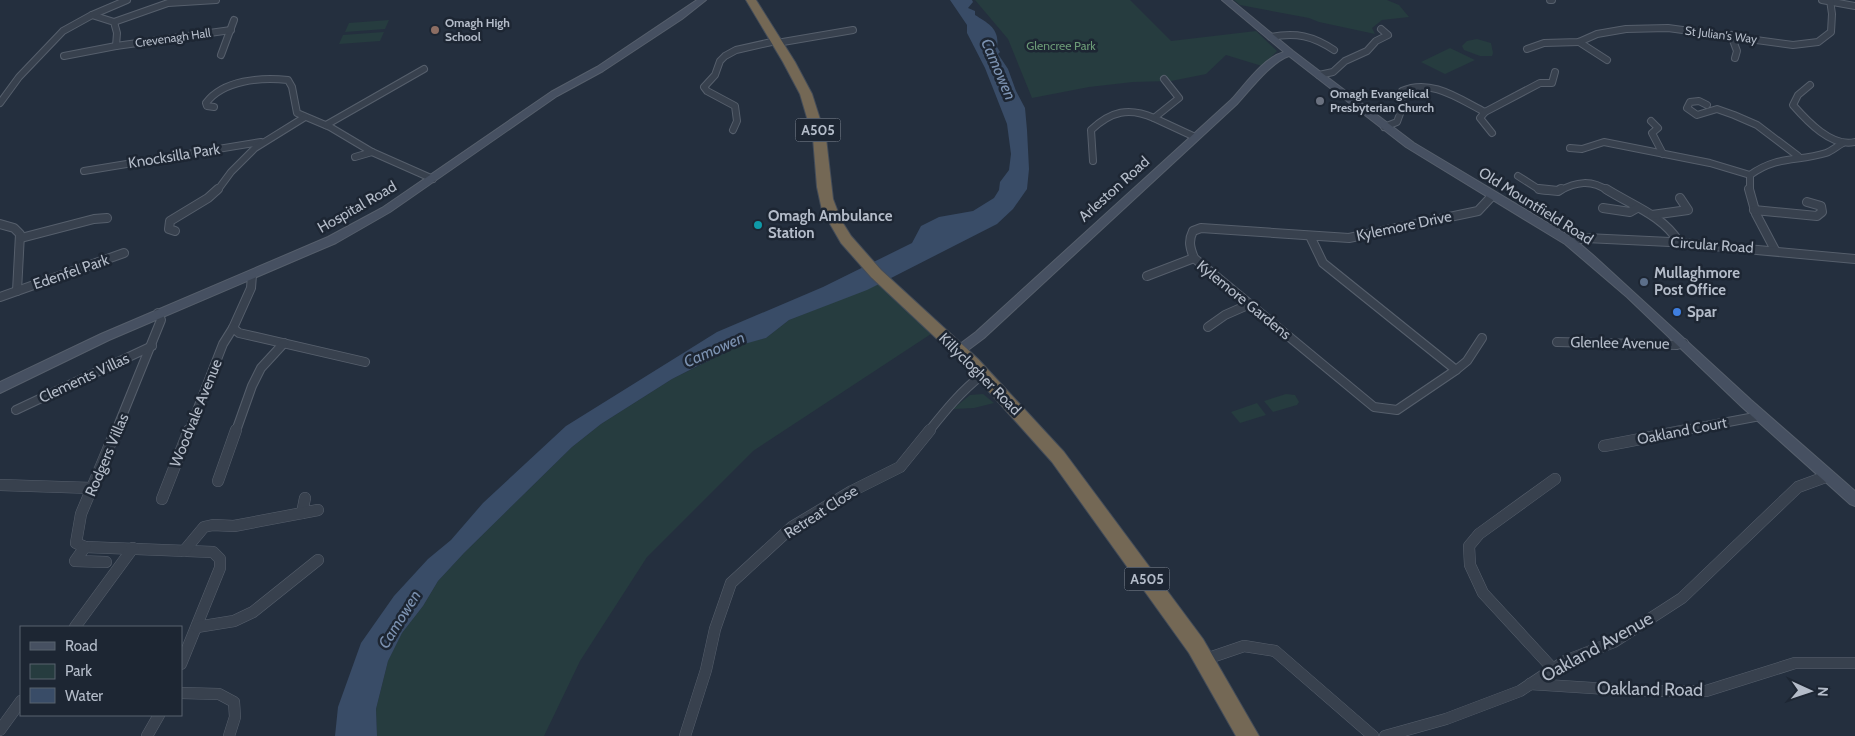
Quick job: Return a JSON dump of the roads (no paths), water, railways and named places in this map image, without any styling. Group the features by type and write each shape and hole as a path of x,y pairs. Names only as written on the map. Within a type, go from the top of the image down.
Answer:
{"highway":[{"name":"Killyclogher Road","path":"751,0 804,88 812,108 818,130 829,210 846,240 866,264 960,350 1036,430 1058,457 1196,646 1248,736"}],"street":[{"path":"0,104 19,77 63,31 92,15 127,0"},
{"name":"Crevenagh Hall","path":"116,46 117,33 114,22 168,3 216,0"},
{"name":"Hospital Road","path":"0,388 158,313 332,240 386,210 554,94 600,69 702,0"},
{"name":"Old Mountfield Road","path":"1226,0 1384,127 1492,196 1569,241 1636,297 1760,416 1828,476 1850,490 1855,500"},
{"path":"1822,0 1855,6"},
{"name":"St Julian's Way","path":"1527,48 1544,43 1579,42 1597,34 1626,29 1668,28 1731,35 1793,45 1818,42 1831,32 1830,1"},
{"path":"92,15 114,22"},
{"name":"Crevenagh Hall","path":"221,55 234,20"},
{"path":"1319,75 1332,72 1345,61 1368,51 1376,41 1388,34 1381,29"},
{"name":"Crevenagh Hall","path":"64,56 116,46 230,30"},
{"path":"733,130 737,121 735,106 707,91 704,87 715,75 720,61 725,56 736,50 853,30"},
{"path":"1271,37 1301,34 1314,37 1334,50"},
{"path":"1731,35 1737,51 1735,58"},
{"path":"1579,42 1607,60"},
{"name":"Arleston Road","path":"960,350 980,335 1196,137 1268,66 1280,56 1290,53"},
{"path":"326,126 424,69"},
{"path":"1492,134 1480,118 1485,112 1540,83 1552,83 1555,72"},
{"path":"214,107 207,106 206,103 217,91 225,88 272,79 288,80 292,87 296,113 357,141 372,152 432,179"},
{"path":"1154,118 1179,98 1164,79"},
{"path":"1384,127 1397,122 1402,113 1400,102 1402,91 1410,86 1422,85 1440,90 1485,112"},
{"path":"1810,85 1798,95 1794,105 1808,120 1843,143"},
{"path":"1707,105 1699,101 1690,102 1687,108 1697,115 1717,109 1757,125 1798,156"},
{"path":"1092,161 1091,130 1100,121 1115,113 1128,110 1142,111 1196,137"},
{"path":"175,231 169,229 170,221 208,198 222,186 231,172 264,141 305,117"},
{"path":"1651,121 1658,128 1652,133 1663,154"},
{"name":"Knocksilla Park","path":"84,171 264,141"},
{"path":"1570,148 1582,149 1604,142 1710,163 1750,175"},
{"path":"1775,250 1754,210 1748,187 1750,175 1761,166 1798,156 1826,153 1843,143 1855,142"},
{"path":"355,157 372,152"},
{"path":"1518,176 1540,190 1558,191 1572,184 1587,182 1603,187 1637,208 1658,218 1672,231 1680,242"},
{"name":"Kylemore Drive","path":"1310,236 1349,238 1382,232 1478,210 1492,196"},
{"path":"1652,215 1688,210 1680,198"},
{"path":"1754,210 1817,216 1822,212 1821,206 1807,202"},
{"path":"1604,208 1630,212 1637,208"},
{"path":"0,224 14,228 21,238 94,219 107,218"},
{"name":"Kylemore Gardens","path":"1310,236 1202,228 1194,231 1190,236 1189,245 1194,258 1374,407 1397,410 1467,362 1482,338"},
{"path":"1310,236 1323,263 1456,370"},
{"name":"Edenfel Park","path":"17,291 21,238"},
{"name":"Circular Road","path":"1569,241 1586,238 1680,242 1855,259"},
{"name":"Edenfel Park","path":"0,297 124,253"},
{"path":"1147,276 1194,258"},
{"name":"Woodvale Avenue","path":"162,499 223,344 233,328 252,288 252,275"},
{"path":"1208,327 1225,315 1250,304"},
{"name":"Rodgers Villas","path":"85,547 76,543 75,532 152,346 161,320 158,313"},
{"path":"233,328 239,333 365,362"},
{"name":"Glenlee Avenue","path":"1557,342 1677,345 1684,343"},
{"path":"218,481 252,386 261,368 284,343"},
{"name":"Clements Villas","path":"16,410 152,346"},
{"name":"Retreat Close","path":"685,736 706,670 715,629 731,583 792,527 852,491 900,467 950,405 968,386 982,375"},
{"name":"Oakland Court","path":"1604,446 1760,416"},
{"name":"Oakland Avenue","path":"1385,736 1446,719 1520,691 1565,661 1614,642 1682,598 1798,487 1828,476"},
{"path":"1552,669 1483,593 1470,564 1469,546 1479,534 1555,478"},
{"path":"0,485 92,488"},
{"path":"302,513 306,498"},
{"path":"184,551 196,534 204,527 213,525 234,526 318,510"},
{"path":"106,562 75,561 85,547 213,552 220,559 220,568 182,662"},
{"path":"76,626 133,548"},
{"path":"197,627 234,622 253,612 318,560"},
{"path":"1203,660 1244,646 1274,651 1373,736"},
{"name":"Oakland Road","path":"1530,684 1639,691 1706,692 1795,663 1855,663"},
{"path":"182,694 219,694 234,702 235,717 229,736"},
{"path":"0,730 20,702"},
{"path":"147,736 158,716"}],"water":[{"name":"Camowen","path":"950,0 972,0 973,2 968,8 975,11 975,15 995,31 997,47 1000,52 998,54 1008,69 1025,108 1029,169 1027,189 1013,209 997,224 867,290 789,320 766,338 737,346 672,379 601,424 572,447 438,581 423,606 402,633 388,661 376,709 377,736 335,736 338,707 361,643 394,596 428,559 451,540 483,503 566,426 717,332 823,287 912,243 921,226 939,217 973,211 994,198 999,190 1000,182 1009,170 1011,154 1007,124 985,68 967,33 967,25"}],"place":[{"name":"Omagh High School","path":"435,30"},
{"name":"Omagh Evangelical Presbyterian Church","path":"1320,101"},
{"name":"Omagh Ambulance Station","path":"758,225"},
{"name":"Mullaghmore Post Office","path":"1644,282"},
{"name":"Spar","path":"1677,312"}],"park label":[{"name":"Glencree Park","path":"1061,46"}]}
